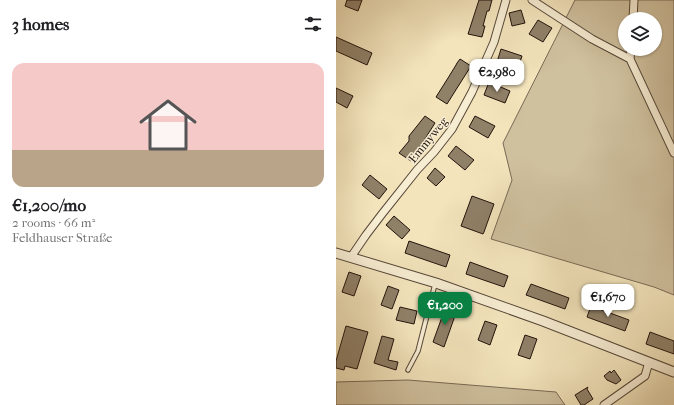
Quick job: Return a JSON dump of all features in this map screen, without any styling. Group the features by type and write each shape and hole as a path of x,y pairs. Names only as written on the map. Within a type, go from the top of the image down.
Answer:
{"street":[{"name":"Emmyweg","path":"351,257 382,214 452,129 472,92 494,42 506,0"},
{"path":"532,0 592,39 630,59"},
{"path":"633,12 634,0"},
{"path":"630,56 630,59 674,153"},
{"path":"336,253 436,283 543,321 674,372"},
{"path":"604,405 645,376 649,362"}],"lane":[{"path":"408,370 418,351 436,283"}],"shaded area":[{"path":"575,0 674,0 674,295 654,287 491,239 512,180 503,143"},
{"path":"408,380 556,392 565,405 336,405 336,382"}],"building":[{"path":"347,0 362,0 358,11 345,6"},
{"path":"479,0 492,0 489,11 487,11 482,37 468,34"},
{"path":"521,10 525,23 512,26 509,13"},
{"path":"538,20 552,28 543,42 529,34"},
{"path":"336,37 372,53 367,65 336,51"},
{"path":"501,49 522,56 518,68 497,62"},
{"path":"460,59 471,66 447,104 436,97"},
{"path":"489,82 510,91 505,103 484,95"},
{"path":"336,88 353,96 347,108 336,102"},
{"path":"425,116 435,123 411,161 399,153 409,141 409,136"},
{"path":"475,116 495,126 488,138 469,127"},
{"path":"456,146 474,160 465,170 448,156"},
{"path":"435,168 445,177 436,186 427,178"},
{"path":"370,175 387,189 379,199 362,185"},
{"path":"472,196 494,204 483,234 461,226"},
{"path":"394,216 410,230 402,239 386,225"},
{"path":"409,241 450,255 446,267 405,253"},
{"path":"470,262 508,276 504,287 466,274"},
{"path":"349,272 361,276 354,296 342,292"},
{"path":"531,284 569,298 565,309 526,295"},
{"path":"388,286 399,290 392,309 381,305"},
{"path":"446,306 457,310 444,347 433,342"},
{"path":"591,306 629,320 625,331 587,317"},
{"path":"400,307 417,311 414,324 396,320"},
{"path":"485,321 497,325 490,345 478,340"},
{"path":"346,326 368,332 357,369 345,366 344,370 336,368 336,361"},
{"path":"650,332 674,341 674,354 646,344"},
{"path":"525,335 537,339 530,359 518,355"},
{"path":"382,336 394,339 388,360 398,362 396,370 374,363"},
{"path":"614,370 621,380 616,384 607,380 604,376 610,371 611,373"},
{"path":"588,387 587,389 593,399 584,405 581,405 575,395"}]}
